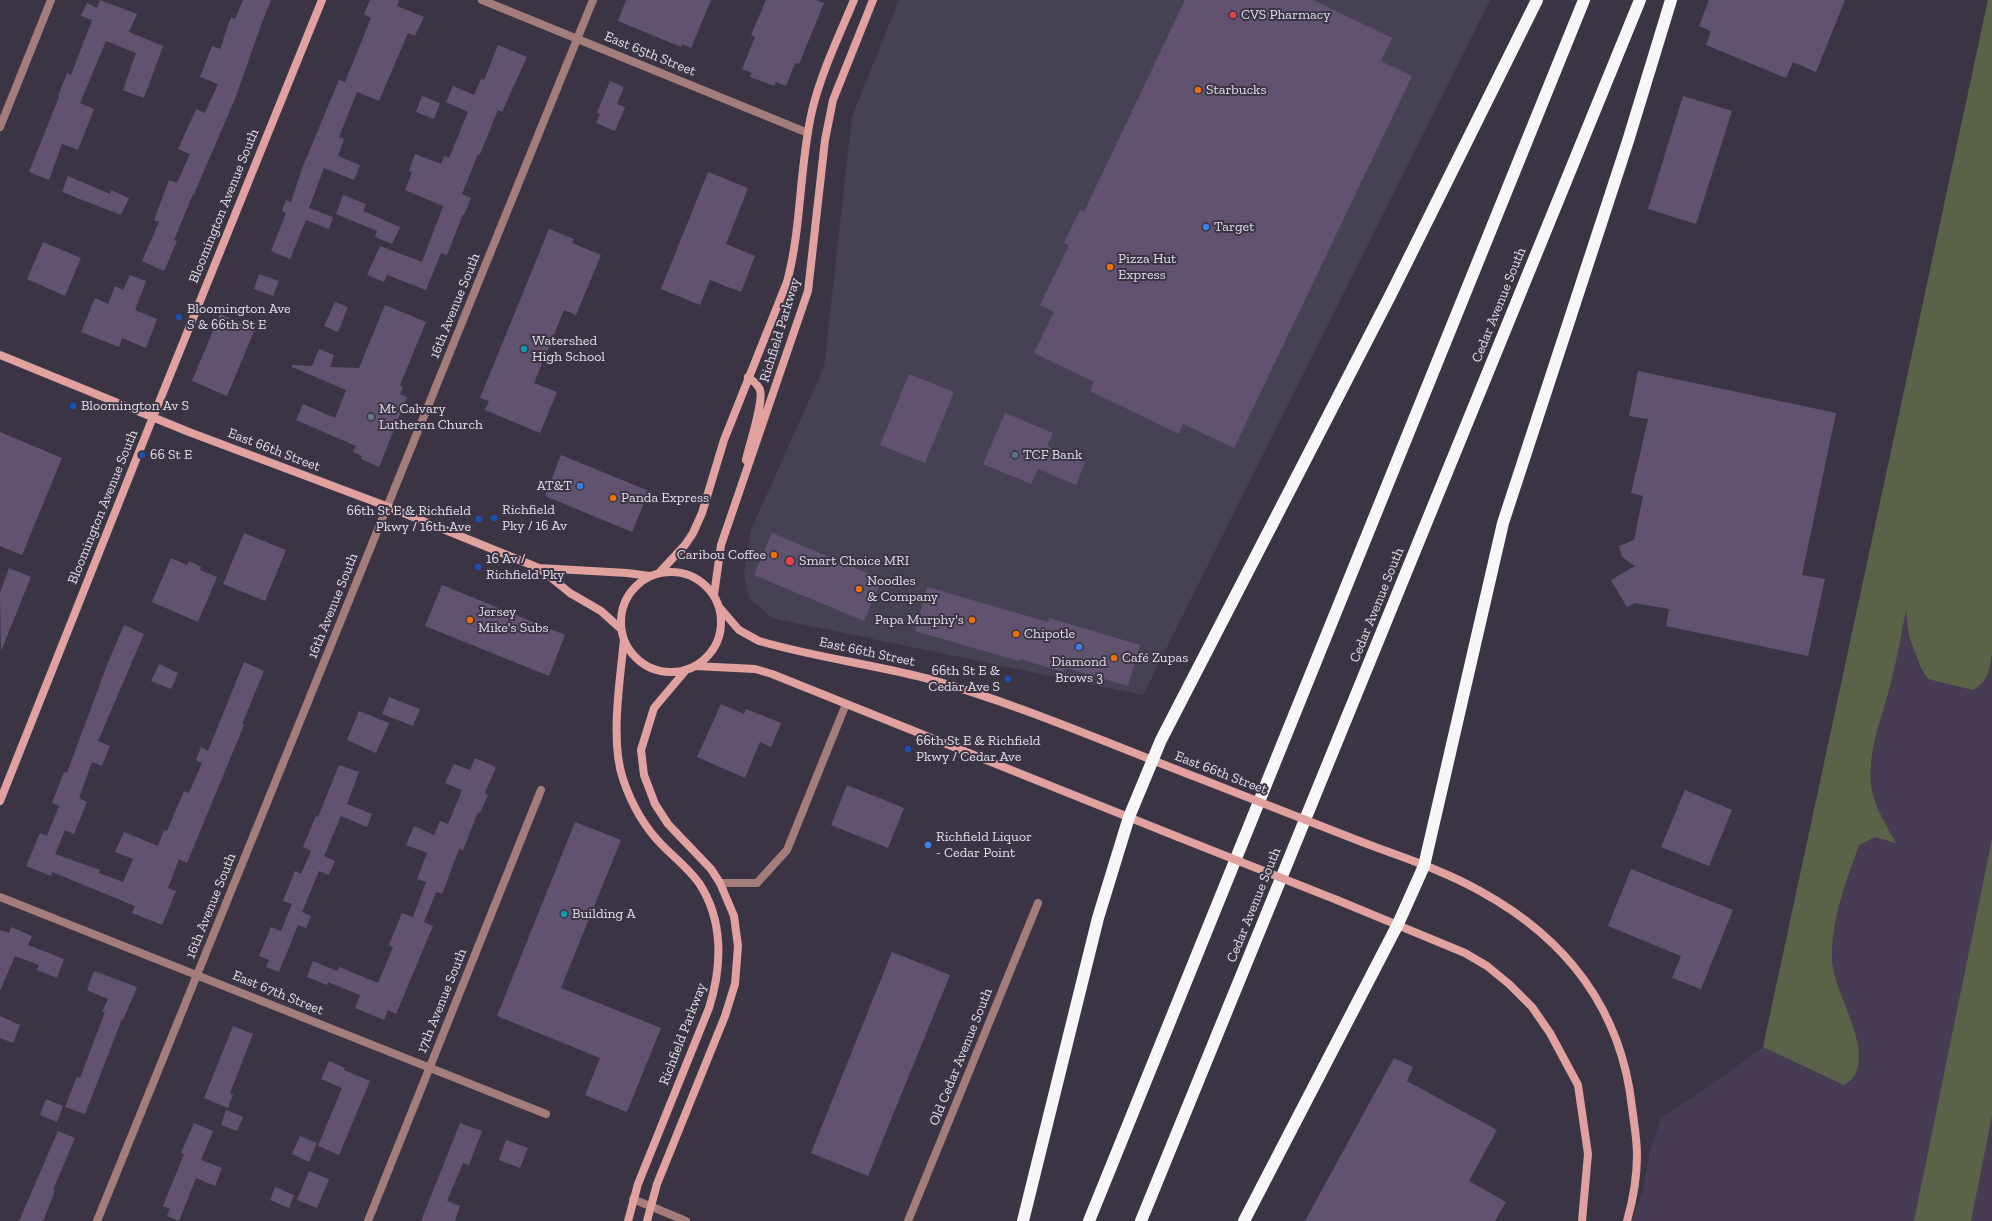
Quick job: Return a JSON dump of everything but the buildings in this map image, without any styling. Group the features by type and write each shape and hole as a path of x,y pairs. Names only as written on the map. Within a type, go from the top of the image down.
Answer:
{"highway":[{"path":"1023,1221 1098,918 1129,817 1161,740 1391,294 1537,0"},
{"path":"1089,1221 1584,0"},
{"name":"Cedar Avenue South","path":"1141,1221 1640,0"},
{"path":"1244,1221 1398,924 1424,866 1503,523 1618,171 1671,0"}],"street":[{"path":"0,127 51,0"},
{"name":"Bloomington Avenue South","path":"0,801 153,417 322,0"},
{"name":"East 65th Street","path":"482,0 808,133"},
{"name":"16th Avenue South","path":"97,1221 386,506 462,324 593,0"},
{"name":"Richfield Parkway","path":"658,573 685,545 693,533 702,513 724,440 787,282 793,258 808,133 818,89 854,0"},
{"name":"Richfield Parkway","path":"714,594 721,545 808,291 829,115 839,83 873,0"},
{"name":"East 66th Street","path":"0,355 153,417 386,506 539,568 570,593 601,611 621,629"},
{"path":"744,477 748,448 761,402 761,392 757,384 748,377"},
{"name":"East 66th Street","path":"539,568 627,573 650,576"},
{"path":"674,571 690,575 703,583 714,594 720,608 722,625 718,642 709,656 696,666 686,670 671,672 656,670 642,663 631,653 624,640 621,629 621,613 627,598 637,585 650,576 658,573 674,571"},
{"name":"East 66th Street","path":"720,608 739,630 759,641 925,678 990,698 1056,721 1153,761 1424,866 1479,890 1515,912 1544,936 1570,961 1608,1017 1620,1046 1629,1079 1637,1155 1632,1201 1627,1221"},
{"name":"Richfield Parkway","path":"624,640 617,743 622,778 639,817 662,845 699,883 714,913 719,955 716,985 709,1008 633,1199 628,1221"},
{"path":"696,666 755,669 772,674 1398,924 1465,953 1487,966 1509,984 1532,1007 1550,1032 1578,1085 1588,1154 1582,1221"},
{"path":"647,1221 650,1206 658,1184 725,1016 735,984 738,946 734,916 720,883 711,869 668,824 655,804 644,775 641,750 654,708 686,670"},
{"path":"720,883 757,883 787,850 846,704"},
{"name":"17th Avenue South","path":"368,1221 541,790"},
{"name":"East 67th Street","path":"0,897 197,974 546,1114"},
{"name":"Old Cedar Avenue South","path":"908,1221 1038,903"},
{"path":"633,1199 686,1221"}],"shaded area":[{"path":"899,0 1490,0 1143,695 772,618 749,598 744,574 751,530 824,367 852,117"},
{"path":"1988,0 1992,0 1992,1221 1632,1221 1643,1191 1650,1150 1661,1118 1704,1090 1763,1047"}],"green space":[{"path":"1988,0 1992,0 1992,653 1989,670 1985,679 1973,690 1928,679 1921,668 1909,636 1906,609 1890,688 1873,747 1871,761 1872,791 1876,805 1896,843 1875,837 1859,845 1840,901 1832,945 1834,973 1851,1020 1859,1051 1858,1065 1853,1078 1844,1085 1763,1047"},
{"path":"1992,839 1992,1116 1971,1221 1914,1221"}],"place":[{"name":"CVS Pharmacy","path":"1233,15"},
{"name":"Starbucks","path":"1198,90"},
{"name":"Target","path":"1206,227"},
{"name":"Pizza Hut Express","path":"1110,267"},
{"name":"Bloomington Ave S & 66th St E","path":"179,317"},
{"name":"Watershed High School","path":"524,349"},
{"name":"Bloomington Av S","path":"73,406"},
{"name":"Mt Calvary Lutheran Church","path":"371,417"},
{"name":"66 St E","path":"142,455"},
{"name":"TCF Bank","path":"1015,455"},
{"name":"AT&T","path":"580,486"},
{"name":"Panda Express","path":"613,498"},
{"name":"Richfield Pky / 16 Av","path":"494,518"},
{"name":"66th St E & Richfield Pkwy / 16th Ave","path":"479,519"},
{"name":"Caribou Coffee","path":"774,555"},
{"name":"Smart Choice MRI","path":"790,561"},
{"name":"16 Av / Richfield Pky","path":"478,567"},
{"name":"Noodles & Company","path":"859,589"},
{"name":"Jersey Mike's Subs","path":"470,620"},
{"name":"Papa Murphy's","path":"972,620"},
{"name":"Chipotle","path":"1016,634"},
{"name":"Diamond Brows 3","path":"1079,647"},
{"name":"Café Zupas","path":"1114,658"},
{"name":"66th St E & Cedar Ave S","path":"1008,679"},
{"name":"66th St E & Richfield Pkwy / Cedar Ave","path":"908,749"},
{"name":"Richfield Liquor - Cedar Point","path":"928,845"},
{"name":"Building A","path":"564,914"}]}
